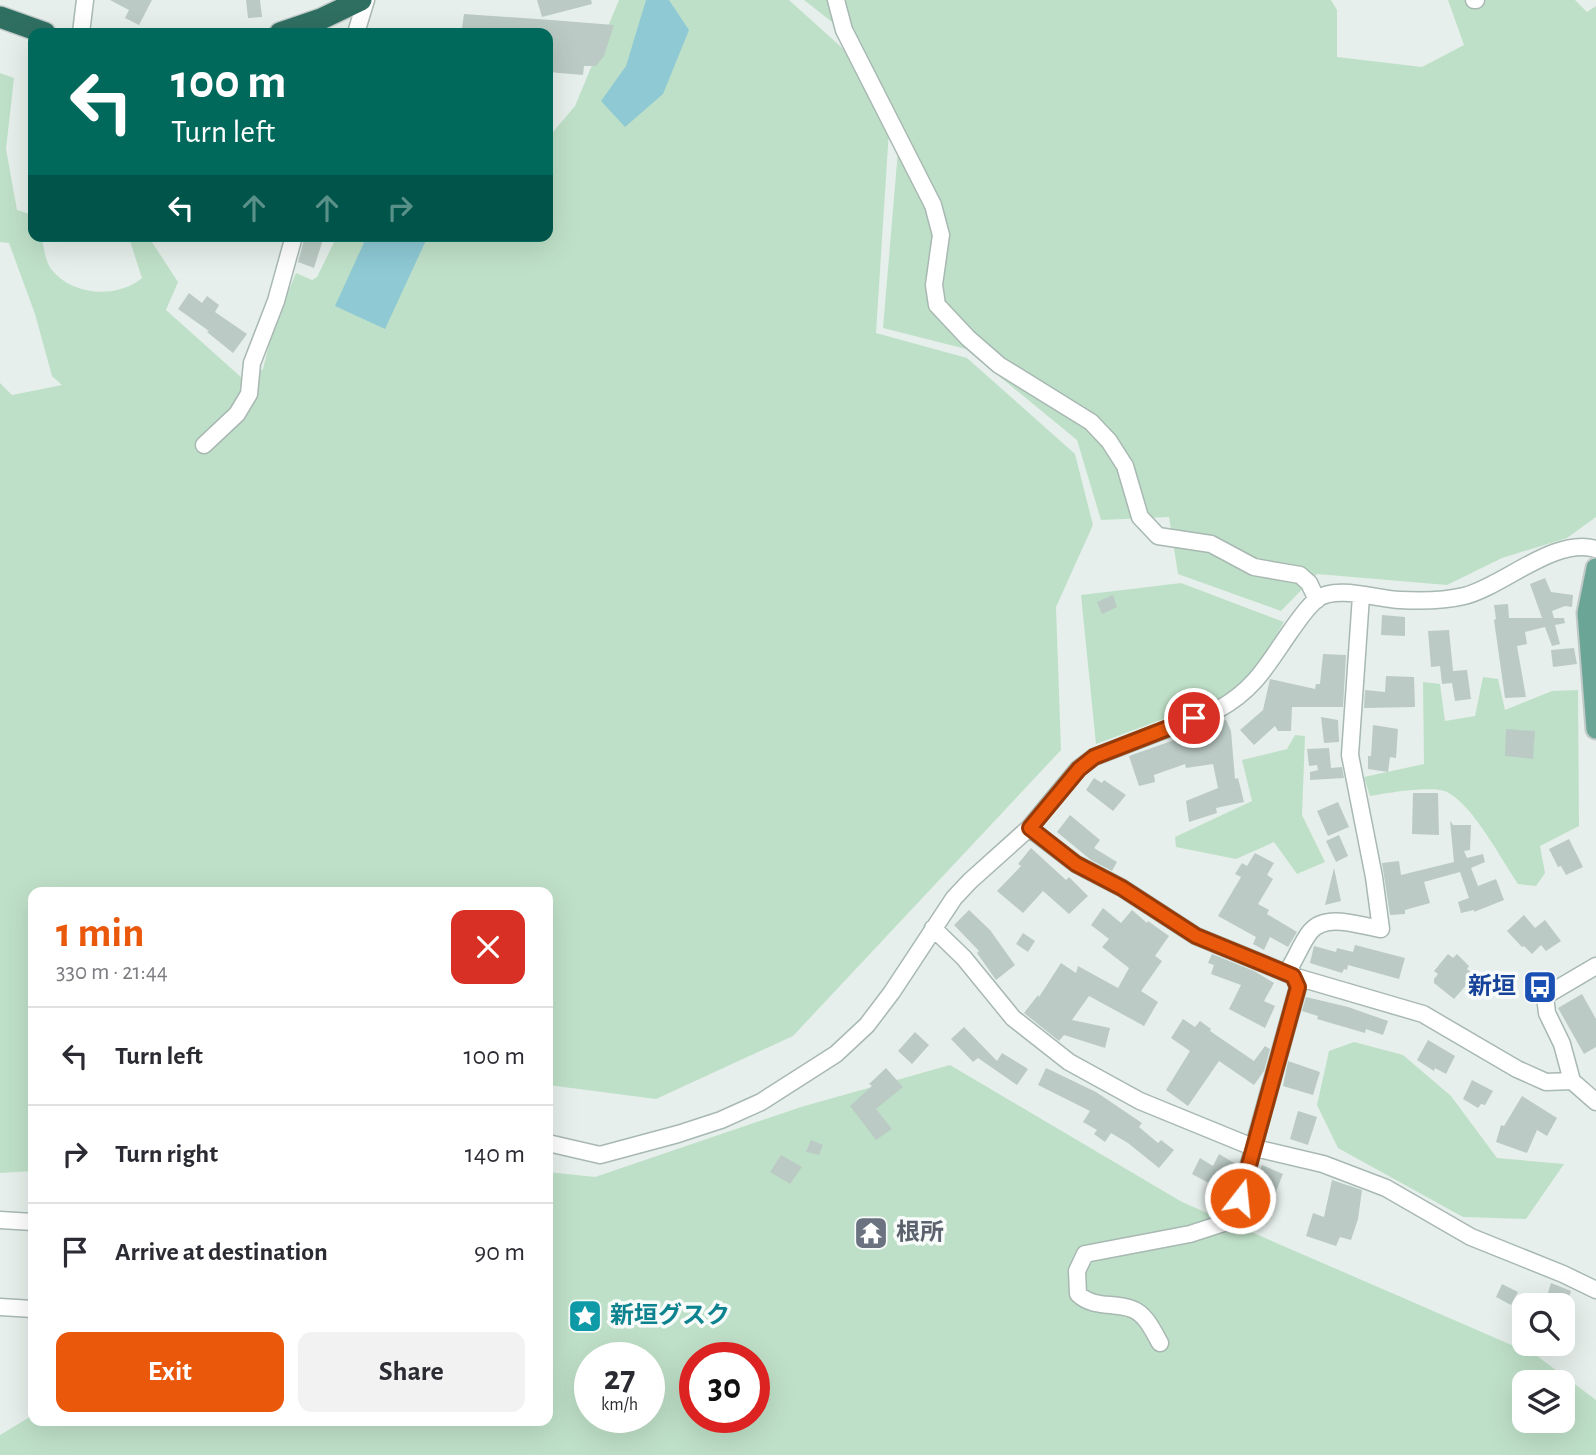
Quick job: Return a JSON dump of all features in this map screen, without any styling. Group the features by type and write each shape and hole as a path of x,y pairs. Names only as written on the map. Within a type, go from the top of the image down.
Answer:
{"highway":[{"path":"295,28 363,0"},
{"path":"0,16 32,28"}],"main road":[{"path":"1596,568 1587,612 1596,729"}],"street":[{"path":"82,28 85,0"},
{"path":"357,28 363,0"},
{"path":"836,0 844,30 933,205 941,235 934,285 937,304 968,338 999,365 1091,422 1109,441 1125,466 1140,517 1158,536 1211,544 1254,567 1300,575 1309,583 1317,600"},
{"path":"204,446 237,414 249,394 252,363 276,301 292,242"},
{"path":"553,1144 600,1155 721,1120 761,1102 836,1054 867,1025 892,992 954,898 1030,828 1079,769 1094,757 1219,709 1239,698 1254,684 1304,613 1329,593 1401,600 1465,596 1523,566 1568,549 1586,546 1596,549"},
{"path":"1160,1343 1147,1321 1133,1309 1095,1304 1085,1301 1078,1294 1077,1271 1085,1254 1190,1234 1230,1221 1236,1214 1298,987 1290,967 1311,931 1323,922 1381,929 1374,877 1350,755 1361,596"},
{"path":"1030,828 1076,864 1122,888 1196,936 1293,976 1423,1014 1517,1069 1546,1082 1572,1081"},
{"path":"933,928 964,958 1013,1018 1069,1062 1140,1101 1255,1148 1322,1164 1386,1188 1471,1237 1596,1290"},
{"path":"1596,966 1545,996 1546,1013 1562,1044 1572,1081 1596,1102"},
{"path":"0,1220 28,1222"},
{"path":"0,1307 28,1310"}],"green space":[{"path":"619,0 789,0 850,55 889,130 876,333 967,358 1075,454 1093,525 1056,607 1061,750 793,1036 656,1099 553,1086 553,887 28,887 28,1171 0,1173 0,383 12,395 62,385 52,376 35,314 9,243 0,242 0,73 14,78 6,149 17,210 28,213 28,242 42,242 51,269 71,285 95,292 108,292 132,285 142,278 130,242 152,242 178,282 166,310 242,378 254,377 263,369 274,325 296,273 312,280 317,277 334,242 553,242 553,132 575,106"},
{"path":"804,0 1331,0 1337,10 1337,57 1422,67 1464,45 1448,0 1575,0 1587,12 1596,6 1596,517 1567,538 1502,558 1447,585 1317,574 1281,611 1178,574 1169,517 1101,520 1077,440 966,349 883,328 900,127 832,22"},
{"path":"1181,583 1284,622 1257,667 1228,695 1096,744 1081,595"},
{"path":"1483,677 1498,679 1505,710 1552,691 1578,690 1579,826 1540,846 1545,873 1536,886 1518,884 1467,808 1447,792 1421,789 1370,796 1364,777 1424,764 1423,682 1440,684 1445,721 1475,716"},
{"path":"1295,735 1305,736 1302,815 1325,862 1297,874 1274,842 1236,859 1176,847 1175,837 1252,801 1242,760 1287,749"},
{"path":"1354,1042 1403,1055 1451,1096 1497,1158 1564,1164 1526,1219 1463,1217 1338,1148 1317,1105 1329,1051"},
{"path":"950,1065 1182,1202 1512,1345 1512,1356 1537,1356 1556,1370 1512,1370 1512,1433 1575,1433 1575,1384 1596,1400 1596,1455 0,1455 0,1435 28,1418 28,1426 553,1426 553,1173 595,1177 801,1107"}],"water":[{"path":"646,0 669,0 689,30 663,94 625,127 601,101 626,66"},
{"path":"364,242 425,242 385,329 335,306"}],"building":[{"path":"110,0 152,0 139,25 125,18 129,10"},
{"path":"246,0 260,0 262,17 248,18"},
{"path":"537,0 591,0 592,4 542,17"},
{"path":"464,14 614,25 604,56 596,66 584,66 583,75 553,72 553,28 462,28"},
{"path":"303,242 322,242 314,268 298,262"},
{"path":"189,293 202,303 207,296 219,305 215,312 247,334 233,353 207,332 209,331 178,309"},
{"path":"1545,578 1551,592 1573,595 1572,607 1565,606 1552,611 1554,618 1564,618 1565,623 1555,625 1560,644 1552,646 1545,627 1525,632 1527,644 1517,646 1526,697 1505,698 1494,605 1508,604 1509,618 1542,618 1530,584"},
{"path":"1113,595 1117,607 1102,614 1097,602"},
{"path":"1382,615 1405,617 1405,636 1381,635"},
{"path":"1449,630 1453,671 1467,670 1471,699 1455,701 1452,683 1442,684 1440,666 1431,667 1428,631"},
{"path":"1574,648 1577,664 1553,667 1551,650"},
{"path":"1323,654 1346,655 1343,707 1292,707 1291,731 1278,731 1275,726 1254,745 1240,730 1263,710 1270,679 1315,689 1316,684 1320,684"},
{"path":"1386,676 1414,677 1415,707 1364,708 1365,690 1385,692"},
{"path":"1321,717 1338,720 1339,742 1324,743"},
{"path":"1226,720 1231,731 1235,779 1238,778 1244,802 1216,808 1217,813 1189,822 1186,801 1218,788 1213,764 1186,768 1185,764 1154,775 1155,782 1139,786 1129,756"},
{"path":"1373,725 1398,729 1396,758 1390,757 1388,772 1368,769"},
{"path":"1506,729 1535,731 1533,759 1505,756"},
{"path":"1329,748 1331,768 1342,767 1344,778 1310,780 1310,772 1318,770 1317,765 1309,766 1307,749"},
{"path":"1094,778 1102,783 1104,780 1126,795 1113,811 1086,790"},
{"path":"1413,793 1438,793 1439,835 1412,834"},
{"path":"1338,802 1349,827 1328,836 1317,811"},
{"path":"1070,815 1100,840 1094,848 1117,862 1112,871 1091,860 1057,832"},
{"path":"1450,821 1453,825 1471,825 1470,850 1464,851 1467,858 1483,854 1485,862 1471,868 1478,886 1496,879 1504,900 1474,912 1461,913 1458,902 1469,898 1460,872 1424,882 1430,903 1405,910 1405,914 1390,915 1382,863 1399,861 1401,875 1454,862"},
{"path":"1339,835 1348,856 1336,862 1326,841"},
{"path":"1569,839 1583,867 1566,875 1561,866 1558,867 1549,849"},
{"path":"1031,848 1066,880 1069,877 1088,896 1069,914 1043,891 1023,913 997,891 1021,866 1018,864"},
{"path":"1255,853 1274,863 1267,875 1273,879 1258,904 1269,910 1267,914 1297,932 1288,947 1270,937 1264,950 1253,944 1256,937 1218,916 1241,877 1235,874 1242,863 1247,866"},
{"path":"1334,868 1341,901 1325,905"},
{"path":"1103,908 1121,923 1132,910 1169,936 1155,956 1162,961 1141,991 1158,1002 1144,1026 1089,996 1072,1020 1110,1028 1105,1048 1064,1035 1059,1041 1024,1013 1038,995 1039,997 1061,963 1076,973 1078,966 1118,988 1129,968 1102,947 1109,939 1091,925"},
{"path":"969,910 990,930 1015,965 996,980 977,953 979,951 954,925"},
{"path":"1524,915 1535,928 1545,920 1561,941 1546,951 1541,945 1532,954 1522,947 1507,931"},
{"path":"1023,933 1035,941 1028,952 1016,944"},
{"path":"1355,945 1405,958 1399,979 1348,965 1347,970 1344,969 1342,973 1310,963 1314,946 1336,952 1337,948 1353,952"},
{"path":"1212,954 1254,971 1274,983 1264,1001 1275,1006 1265,1028 1229,1009 1241,985 1211,974 1214,965 1208,963"},
{"path":"1448,954 1453,958 1457,954 1469,966 1467,969 1475,975 1454,999 1434,983 1438,974 1434,971"},
{"path":"1582,994 1596,1019 1596,1047 1584,1054 1558,1008"},
{"path":"1306,997 1348,1007 1388,1021 1383,1035 1366,1029 1365,1033 1317,1019 1318,1016 1302,1011"},
{"path":"1183,1019 1195,1027 1200,1021 1254,1061 1265,1046 1270,1049 1264,1071 1254,1085 1219,1061 1188,1106 1166,1090 1190,1051 1171,1038"},
{"path":"964,1027 997,1061 1002,1053 1028,1069 1017,1085 978,1058 973,1062 951,1039"},
{"path":"915,1032 929,1045 912,1064 898,1051"},
{"path":"1428,1040 1455,1056 1446,1074 1435,1068 1434,1071 1417,1060"},
{"path":"1288,1061 1320,1072 1313,1095 1283,1086"},
{"path":"886,1068 903,1087 876,1109 892,1129 876,1140 850,1106 872,1086 869,1084"},
{"path":"1046,1068 1096,1092 1142,1123 1139,1127 1158,1143 1161,1140 1174,1150 1159,1168 1111,1133 1105,1142 1094,1134 1097,1130 1083,1122 1090,1111 1038,1085"},
{"path":"1472,1080 1493,1091 1485,1105 1481,1104 1478,1108 1463,1099"},
{"path":"1522,1096 1557,1118 1547,1136 1537,1130 1527,1153 1496,1142 1501,1125 1504,1126"},
{"path":"1298,1111 1317,1117 1308,1145 1290,1139"},
{"path":"811,1140 823,1145 819,1155 806,1152"},
{"path":"1219,1154 1236,1164 1227,1182 1220,1179 1216,1187 1192,1174 1200,1158 1213,1166"},
{"path":"781,1155 802,1167 790,1184 770,1172"},
{"path":"1262,1165 1283,1174 1270,1206 1250,1199"},
{"path":"1332,1180 1362,1190 1358,1219 1351,1240 1340,1237 1336,1246 1306,1236 1313,1213 1324,1217"},
{"path":"1551,1283 1571,1291 1570,1293 1548,1293"},
{"path":"1502,1284 1518,1292 1512,1293 1511,1305 1496,1297"}],"place":[{"name":"新垣","path":"1540,987"},
{"name":"根所","path":"871,1233"},
{"name":"新垣グスク","path":"585,1316"}],"route":[{"path":"1194,718 1094,757 1079,769 1030,828 1076,864 1122,888 1196,936 1293,976 1298,987 1240,1198"}]}
